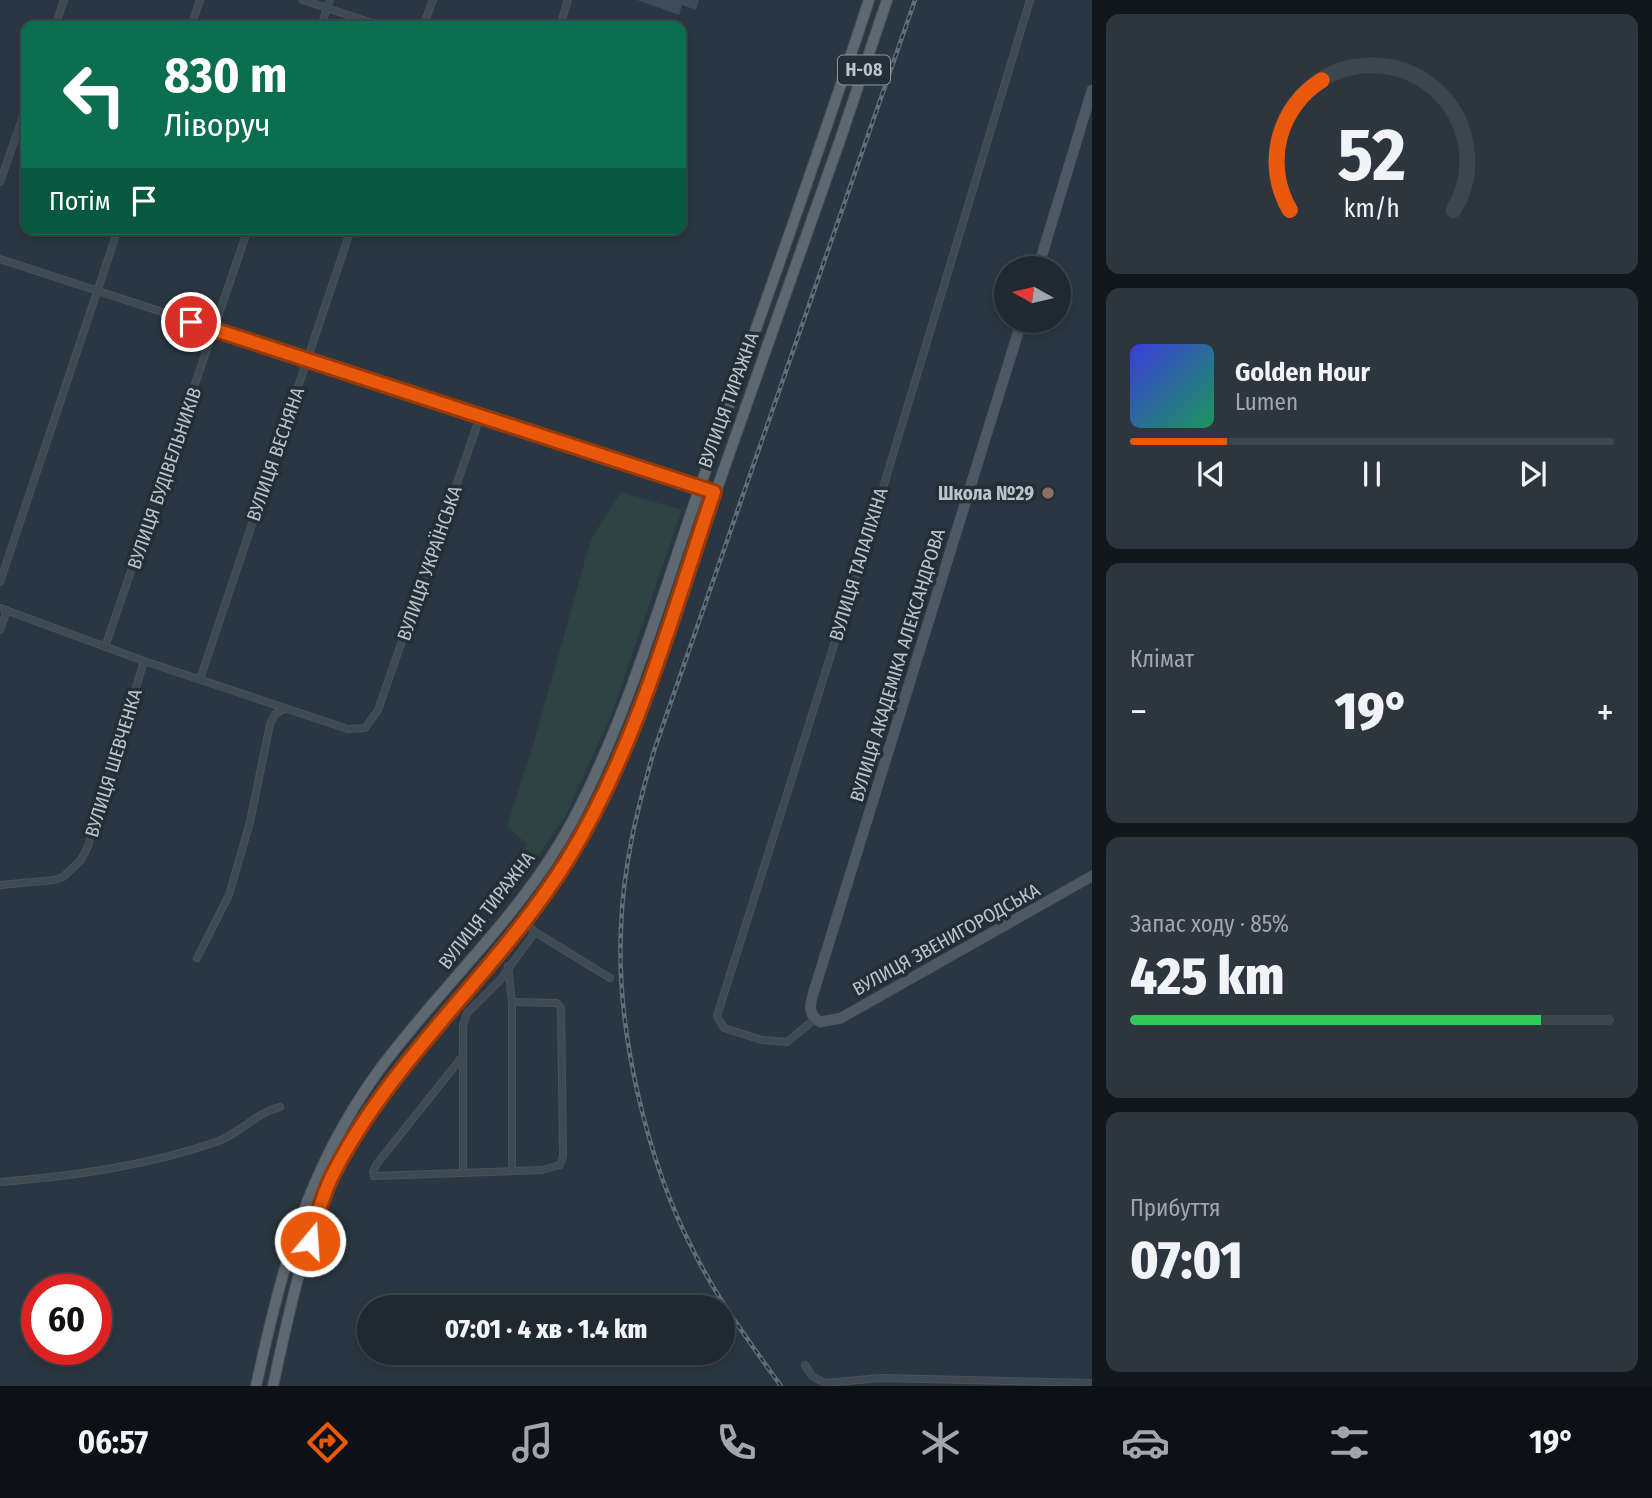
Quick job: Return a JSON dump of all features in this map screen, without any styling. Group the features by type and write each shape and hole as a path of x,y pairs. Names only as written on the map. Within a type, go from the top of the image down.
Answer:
{"main road":[{"name":"ВУЛИЦЯ ТИРАЖНА","path":"256,1386 279,1286 301,1212 319,1169 377,1072 513,910 573,820 602,758 620,717 825,135 869,0"},
{"name":"ВУЛИЦЯ ТИРАЖНА","path":"273,1386 291,1302 330,1179 359,1126 390,1082 524,922 567,862 613,775 635,721 887,0"},
{"path":"513,910 524,922"}],"street":[{"path":"57,21 64,0"},
{"path":"193,21 200,0"},
{"path":"303,0 365,21"},
{"path":"323,21 330,0"},
{"path":"425,21 433,0"},
{"path":"562,21 568,0"},
{"name":"ВУЛИЦЯ ТАЛАЛІХІНА","path":"815,1019 793,1039 779,1042 724,1028 717,1016 873,521 1030,0"},
{"path":"1042,256 1092,90"},
{"path":"0,182 21,121"},
{"path":"0,582 116,235"},
{"name":"ВУЛИЦЯ БУДІВЕЛЬНИКІВ","path":"105,647 246,235"},
{"name":"ВУЛИЦЯ ВЕСНЯНА","path":"200,679 349,235"},
{"path":"0,259 714,492"},
{"name":"ВУЛИЦЯ АКАДЕМІКА АЛЕКСАНДРОВА","path":"815,1019 810,1007 814,991 1018,333"},
{"name":"ВУЛИЦЯ УКРАЇНСЬКА","path":"286,708 348,729 365,728 378,710 480,416"},
{"path":"0,630 3,609 144,661 286,708"},
{"name":"ВУЛИЦЯ ШЕВЧЕНКА","path":"0,884 54,880 63,877 81,860 94,830 144,661"},
{"path":"197,958 229,895 250,822 270,724 275,714 286,708"},
{"name":"ВУЛИЦЯ ЗВЕНИГОРОДСЬКА","path":"815,1019 820,1022 841,1018 1092,876"},
{"path":"524,922 535,932 610,978"},
{"path":"463,1173 463,1025 467,1013 500,980 535,932"},
{"path":"508,966 512,1002 512,1171"},
{"path":"462,1057 373,1172 379,1177 550,1170 560,1165 563,1156 561,1007 557,1003 512,1002"},
{"path":"0,1182 71,1176 144,1162 224,1139 266,1110 280,1107"},
{"path":"805,1365 812,1376 825,1383 881,1378 1092,1383"}],"green space":[{"path":"621,492 682,510 612,713 566,815 512,894 527,844 507,826 534,742 591,539"}],"building":[{"path":"637,0 699,0 696,10 682,5 679,15"}],"railway":[{"path":"781,1386 703,1270 662,1178 638,1094 630,1052 621,968 622,905 632,838 654,751 915,0"}],"place":[{"name":"Школа №29","path":"1048,493"}],"route":[{"path":"191,322 714,492 635,721 588,826 567,862 522,924 390,1082 359,1126 330,1179 310,1241"}]}
